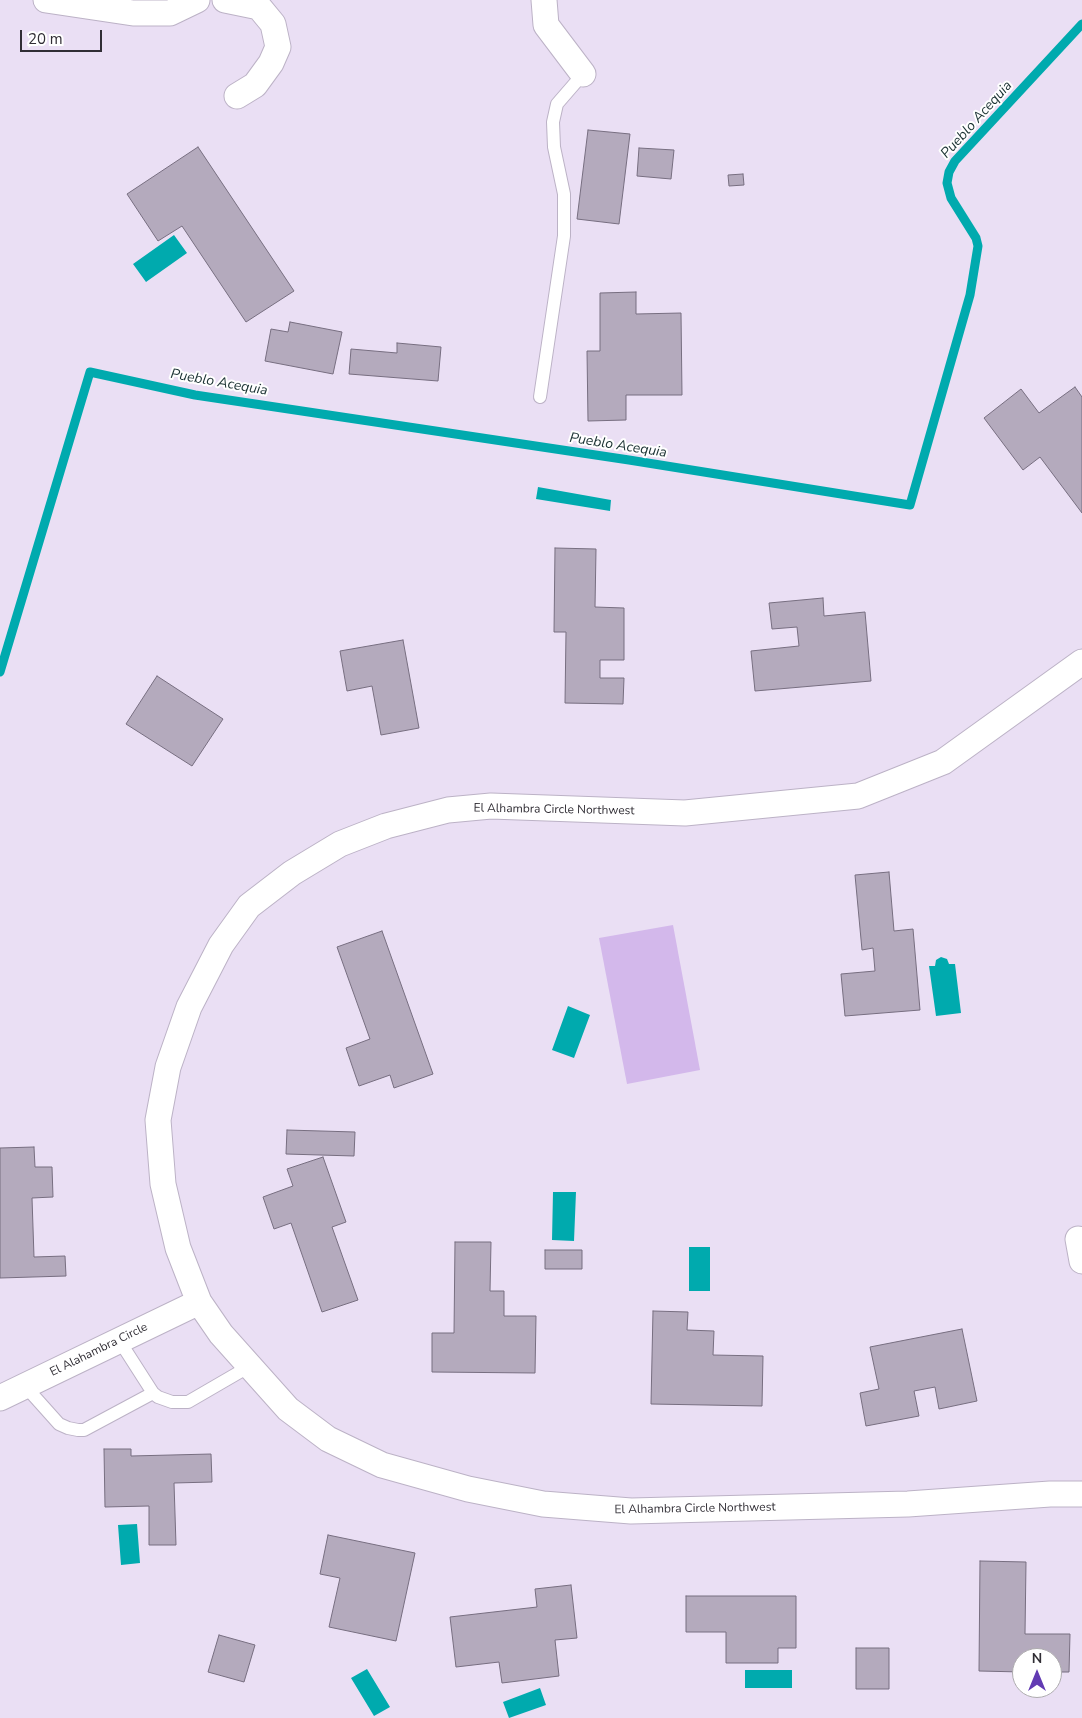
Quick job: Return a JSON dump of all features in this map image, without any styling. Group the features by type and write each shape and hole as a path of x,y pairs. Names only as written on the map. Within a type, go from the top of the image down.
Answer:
{"street":[{"path":"46,0 153,13 170,12 197,0"},
{"path":"225,0 259,8 273,24 278,47 271,63 255,85 237,96"},
{"path":"544,0 546,25 583,74"},
{"name":"El Alhambra Circle Northwest","path":"1082,662 942,762 858,796 685,813 491,806 448,810 386,826 340,844 292,873 249,906 222,945 189,1007 168,1067 158,1120 162,1184 178,1248 199,1302 221,1334 288,1409 328,1439 382,1465 468,1489 544,1504 631,1511 908,1504 1050,1494 1082,1494"},
{"name":"El Alahambra Circle","path":"0,1398 199,1302"}],"lane":[{"path":"540,397 564,236 564,194 554,147 553,122 557,104 583,74"},
{"path":"119,1340 153,1393 172,1402 188,1402 250,1366"},
{"path":"25,1386 59,1424 78,1430 84,1430 153,1393"}],"shaded area":[{"path":"174,235 187,253 146,282 133,264"},
{"path":"538,487 611,500 610,511 536,499"},
{"path":"673,925 700,1070 627,1084 599,938"},
{"path":"941,957 947,959 949,964 955,964 961,1013 936,1016 929,966 935,966 936,960"},
{"path":"568,1006 590,1015 574,1058 552,1050"},
{"path":"553,1192 576,1192 574,1241 552,1240"},
{"path":"689,1247 710,1247 710,1291 689,1291"},
{"path":"137,1524 140,1563 121,1565 118,1525"},
{"path":"367,1669 390,1707 374,1716 351,1678"},
{"path":"745,1670 792,1670 792,1688 745,1688"},
{"path":"540,1688 546,1705 509,1718 503,1702"}],"building":[{"path":"588,130 630,134 619,224 577,219"},
{"path":"198,147 294,291 246,322 182,226 158,241 127,194"},
{"path":"639,148 674,150 671,179 637,176"},
{"path":"743,174 744,185 729,186 728,175"},
{"path":"636,292 636,314 681,313 682,395 626,395 626,420 588,421 587,351 600,351 600,293"},
{"path":"290,322 342,332 333,374 265,361 271,329 288,332"},
{"path":"397,343 441,347 438,381 349,374 351,349 397,353"},
{"path":"1075,387 1082,397 1082,513 1040,457 1023,470 984,418 1021,389 1039,413"},
{"path":"555,548 596,549 595,607 624,608 624,660 600,660 600,678 624,678 623,704 565,703 566,632 554,632"},
{"path":"823,598 824,616 865,612 871,681 755,691 751,651 799,646 797,627 772,629 769,603"},
{"path":"403,640 419,728 381,735 372,686 347,691 340,651"},
{"path":"157,676 223,719 192,766 126,724"},
{"path":"889,872 894,931 913,929 920,1010 845,1016 841,974 875,971 873,948 862,950 855,875"},
{"path":"382,931 433,1074 394,1088 390,1075 359,1086 346,1048 370,1039 337,947"},
{"path":"287,1130 355,1132 354,1156 286,1154"},
{"path":"34,1147 35,1167 52,1167 53,1197 32,1198 34,1257 65,1256 66,1276 0,1278 0,1148"},
{"path":"323,1157 346,1222 332,1227 358,1300 322,1312 291,1223 274,1229 263,1197 293,1186 287,1169"},
{"path":"455,1242 491,1242 490,1291 504,1291 504,1316 536,1316 535,1373 432,1372 432,1333 454,1333"},
{"path":"545,1250 582,1250 582,1269 545,1269"},
{"path":"653,1311 688,1312 687,1330 714,1331 713,1355 763,1356 762,1406 651,1404"},
{"path":"962,1329 977,1401 939,1409 935,1387 914,1391 919,1416 866,1426 860,1393 879,1389 870,1347"},
{"path":"104,1449 131,1449 131,1456 211,1454 212,1482 174,1483 176,1545 149,1545 149,1506 105,1507"},
{"path":"328,1535 415,1553 396,1641 329,1627 340,1578 320,1574"},
{"path":"980,1561 1026,1562 1025,1634 1070,1634 1069,1672 1062,1672 1062,1648 1012,1648 1012,1672 979,1671"},
{"path":"571,1585 577,1638 555,1640 559,1676 502,1683 499,1662 456,1667 450,1617 537,1607 535,1589"},
{"path":"686,1596 796,1596 796,1648 778,1648 778,1663 726,1663 726,1632 686,1632"},
{"path":"219,1635 255,1645 244,1682 208,1672"},
{"path":"856,1648 889,1648 889,1689 856,1689"}],"waterway":[{"name":"Pueblo Acequia","path":"0,672 90,372 195,395 629,460 910,505 970,295 978,246 976,238 951,198 947,183 949,172 955,161 1082,24"}]}
